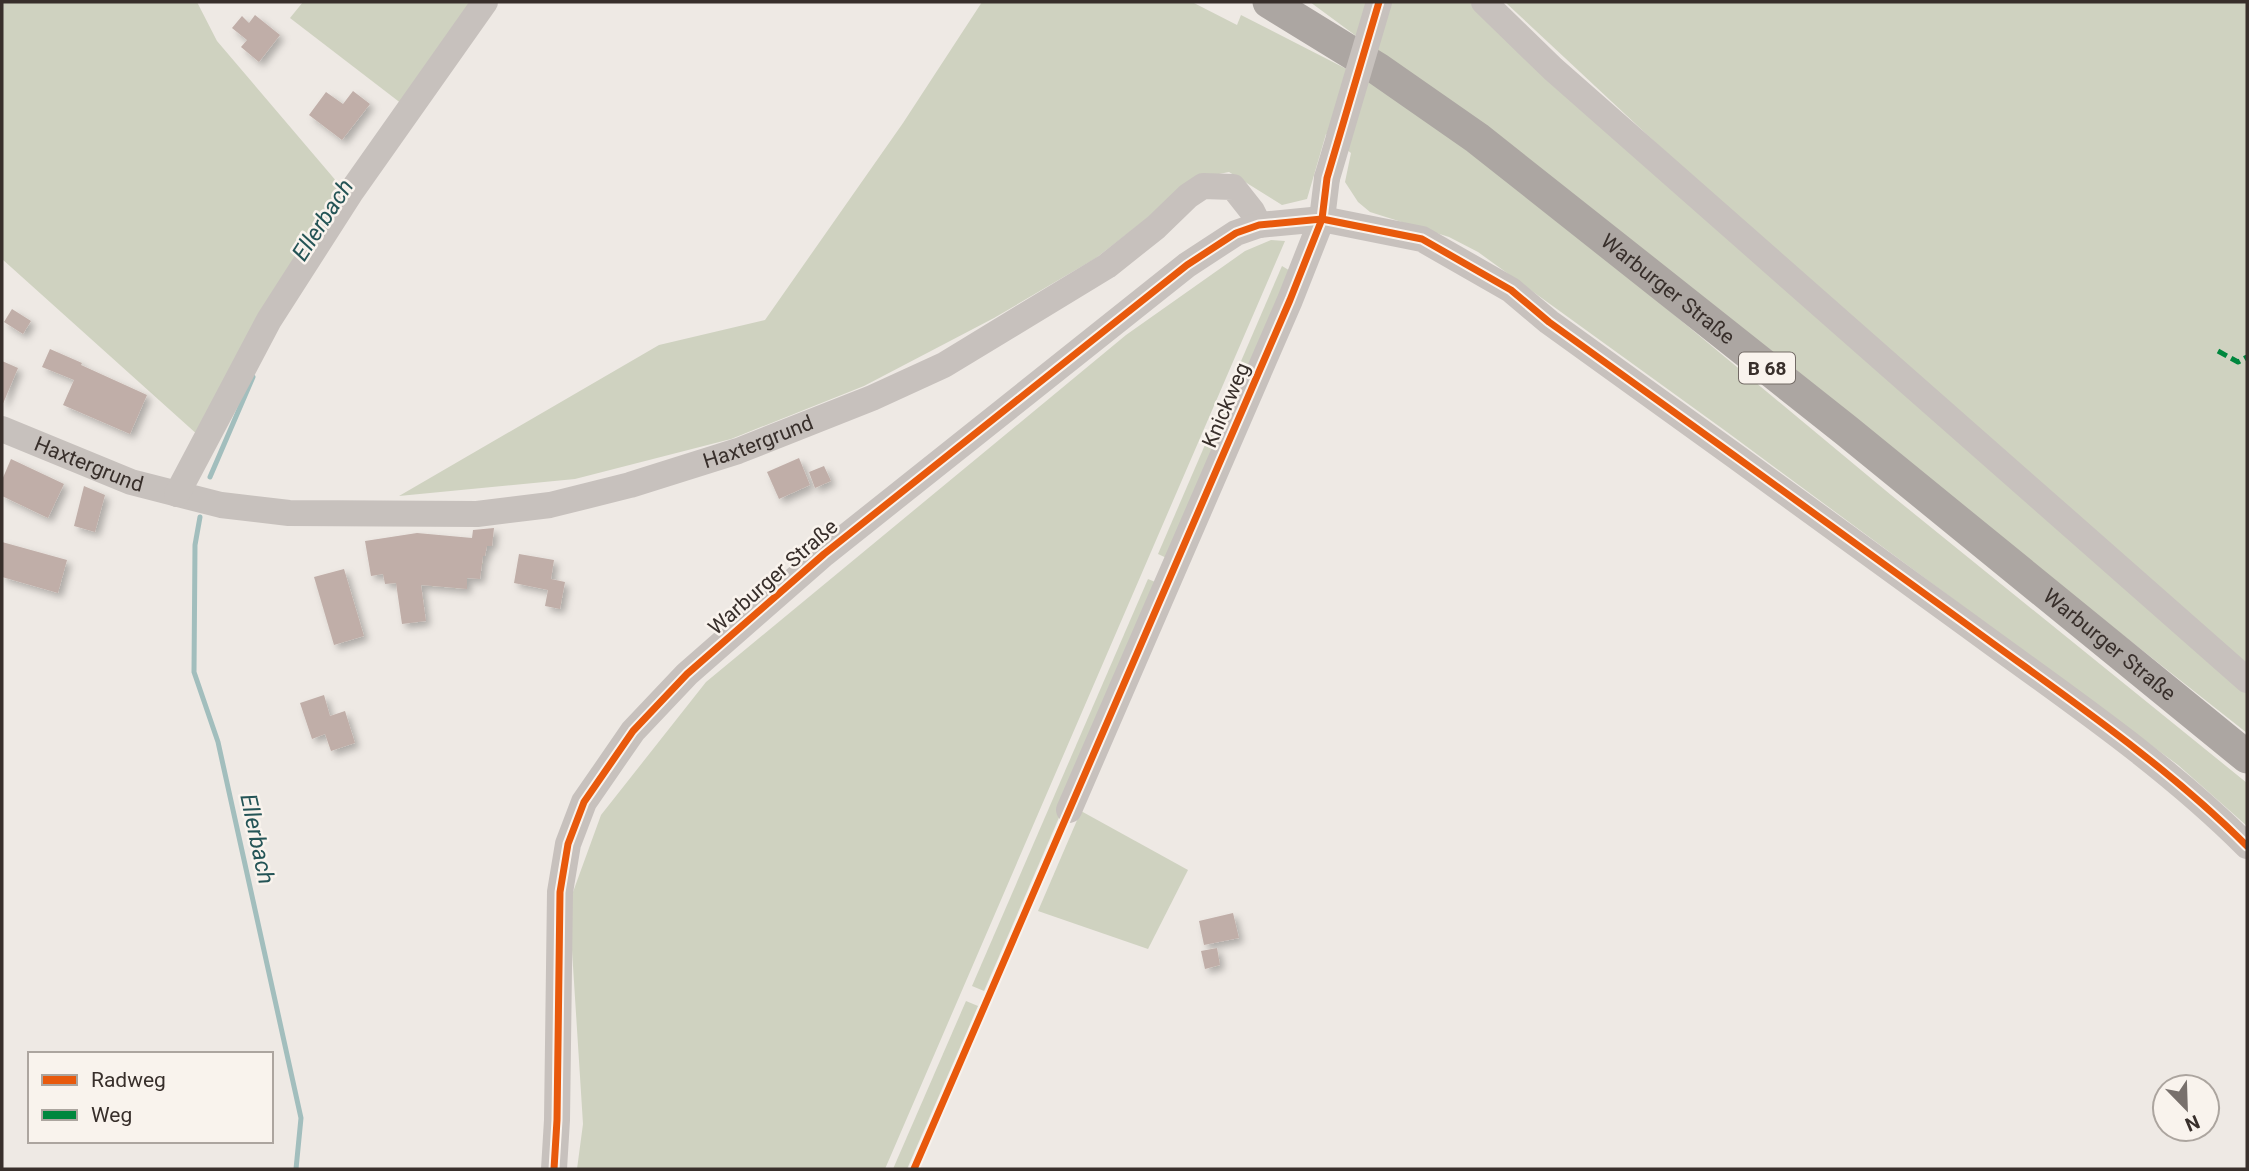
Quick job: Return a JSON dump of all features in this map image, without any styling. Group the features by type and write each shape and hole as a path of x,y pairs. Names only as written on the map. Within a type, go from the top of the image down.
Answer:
{"main road":[{"name":"Warburger Straße","path":"1269,2 1378,69 1477,138 1847,431 2247,757"}],"street":[{"path":"177,494 269,320 351,191 485,2"},
{"name":"Knickweg","path":"1069,810 1285,313 1322,219 1327,178 1378,2"},
{"path":"1484,2 1563,78 2247,680"},
{"name":"Haxtergrund","path":"2,429 131,482 220,505 289,513 477,514 578,500 772,438 872,398 944,365 1107,266 1156,228 1202,186 1233,187 1252,211 1259,225"},
{"name":"Warburger Straße","path":"554,1169 560,892 568,844 584,802 633,731 687,674 824,554 1187,265 1236,233 1259,225 1322,219 1422,239 1511,290 1549,321 2139,751 2214,813 2247,846"}],"green space":[{"path":"2,2 197,2 217,41 343,189 199,436 2,259"},
{"path":"303,2 473,2 402,104 290,18"},
{"path":"982,2 1192,2 1237,25 1241,15 1370,81 1471,146 1891,495 2247,783 2247,826 2178,765 1478,252 1449,237 1370,212 1358,202 1345,182 1351,153 1326,134 1307,199 1282,205 1229,172 1199,178 1096,258 994,318 864,386 731,439 575,479 399,496 659,345 765,320 903,123"},
{"path":"1310,2 1470,2 1535,68 2247,693 2247,733 1481,128"},
{"path":"1505,2 2247,2 2247,670 1731,213"},
{"path":"1271,240 1285,241 885,1169 577,1169 583,1124 569,903 601,815 706,682 1126,335 1245,251"},
{"path":"1282,266 1292,272 1171,560 1158,554"},
{"path":"1148,579 1160,584 984,991 972,986"},
{"path":"1081,811 1188,870 1148,949 1038,911"},
{"path":"966,1001 978,1006 907,1169 893,1169"}],"building":[{"path":"255,15 280,35 259,62 241,47 247,40 232,28 242,16 249,23"},
{"path":"353,91 370,104 342,140 309,115 326,92 343,104"},
{"path":"12,309 31,321 23,334 4,322"},
{"path":"50,349 147,395 130,434 63,405 74,380 42,367"},
{"path":"2,361 18,368 2,406"},
{"path":"799,458 810,485 779,499 767,472"},
{"path":"11,459 64,484 48,518 2,496 2,480"},
{"path":"824,466 831,481 815,488 809,472"},
{"path":"84,486 105,495 95,532 74,526"},
{"path":"494,528 492,546 487,546 483,556 480,579 467,578 467,589 421,585 426,621 402,624 396,583 385,584 383,574 371,576 365,541 417,533 472,538 473,530"},
{"path":"2,542 67,560 58,593 2,577"},
{"path":"519,554 554,560 551,579 565,582 560,609 545,606 548,590 514,583"},
{"path":"344,569 364,636 334,645 314,577"},
{"path":"324,695 330,716 345,711 355,743 331,751 325,734 312,739 300,703"},
{"path":"1233,913 1239,938 1204,945 1199,921"},
{"path":"1217,948 1220,965 1205,969 1201,951"}],"waterway":[{"name":"Ellerbach","path":"210,477 253,377"},
{"name":"Ellerbach","path":"200,517 195,545 194,672 218,742 301,1118 296,1169"}],"marked path":[{"path":"2218,351 2238,362 2247,357"}],"cycle path":[{"path":"914,1169 1290,300 1322,219 1327,178 1379,2"},
{"path":"554,1169 560,892 568,844 584,802 633,731 687,674 824,554 1187,265 1236,233 1259,225 1322,219 1422,239 1511,290 1549,322 2112,731 2181,786 2247,846"}]}
